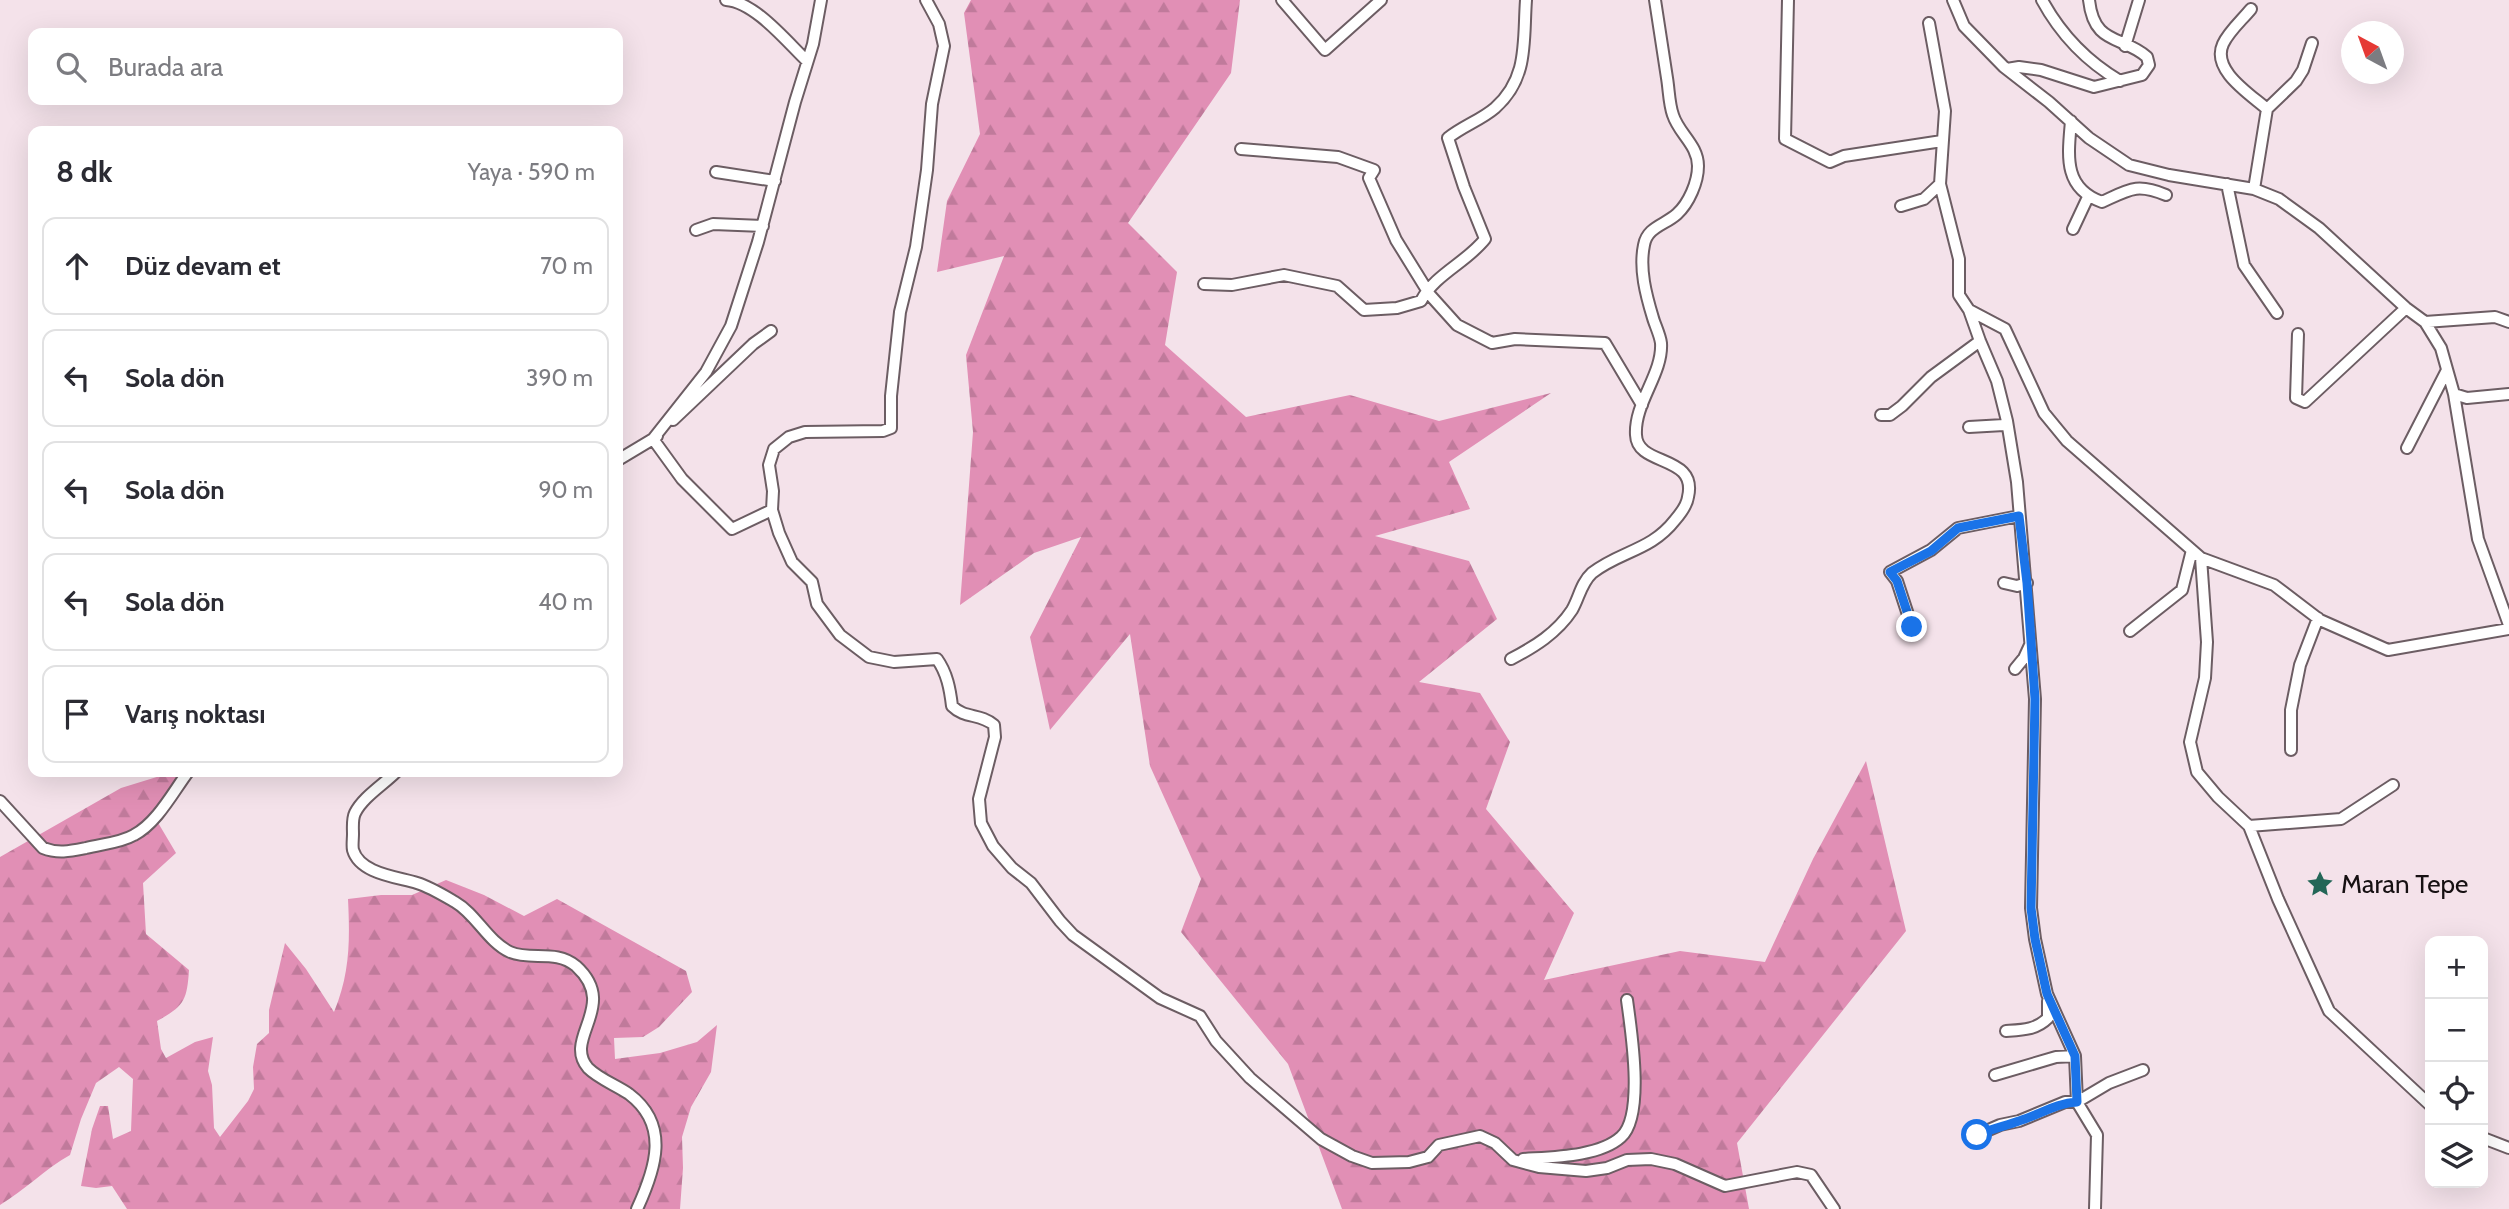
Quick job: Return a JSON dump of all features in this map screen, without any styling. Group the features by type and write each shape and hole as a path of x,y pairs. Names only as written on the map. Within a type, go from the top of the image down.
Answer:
{"street":[{"path":"726,0 736,1 768,23 807,61"},
{"path":"653,439 706,372 732,326 763,226 813,44 821,0"},
{"path":"926,0 939,24 944,46 932,104 916,247 900,312 891,396 891,428 883,431 805,432 789,436 774,449 769,465 773,491 772,510 792,562 812,582 817,604 840,635 869,657 894,662 937,659 950,690 952,706 960,713 985,718 993,725 995,737 979,799 981,823 993,846 1012,868 1031,883 1073,935 1160,998 1200,1016 1216,1041 1250,1078 1321,1139 1352,1156 1372,1163 1409,1162 1428,1157 1439,1145 1480,1136 1495,1143 1513,1160 1539,1167 1586,1171 1607,1168 1628,1160 1651,1159 1675,1164 1725,1186 1797,1172 1811,1175 1834,1209"},
{"path":"1282,0 1325,50 1381,0"},
{"path":"1204,284 1232,285 1284,275 1336,286 1364,310 1397,308 1421,301 1427,288 1478,248 1485,239 1448,138 1493,109 1513,89 1521,71 1526,0"},
{"path":"1511,659 1542,642 1571,611 1585,580 1594,572 1656,540 1667,530 1683,510 1688,497 1689,484 1685,474 1675,465 1645,453 1640,448 1636,435 1661,343 1644,291 1644,244 1649,231 1675,215 1685,205 1698,168 1696,152 1673,117 1655,0"},
{"path":"1788,0 1785,139 1830,162 1844,156 1941,141"},
{"path":"1953,0 1964,26 2007,69 2089,138 2129,165 2169,175 2254,189 2295,209 2425,322 2441,348 2454,394 2478,539 2509,627 2388,650 2318,618 2274,585 2196,554 2067,441 2044,413 2005,329 1969,310"},
{"path":"2042,0 2078,51 2120,81"},
{"path":"2007,69 2019,67 2041,70 2094,87 2142,75 2149,65 2144,54 2108,38 2093,17 2088,0"},
{"path":"2126,46 2139,0"},
{"path":"2251,9 2227,37 2220,56 2228,74 2267,109"},
{"path":"1929,23 1945,111 1940,184 1959,259 1959,295 1969,310 1997,381 2007,421 2017,482 2027,583 2035,699 2031,908 2047,994 2048,1018 2029,1030 2006,1031"},
{"path":"2254,189 2267,109 2287,91 2303,70 2312,43"},
{"path":"2071,121 2068,154 2071,176 2088,197 2102,202 2127,190 2146,187 2166,195"},
{"path":"1241,149 1338,157 1374,170 1369,178 1396,240 1430,295 1457,324 1492,343 1515,339 1605,343 1642,405"},
{"path":"716,172 775,180"},
{"path":"1901,206 1924,199 1940,184"},
{"path":"2227,184 2244,265 2277,313"},
{"path":"2073,229 2088,197"},
{"path":"696,230 713,224 763,226"},
{"path":"2298,334 2296,398 2305,402 2406,308"},
{"path":"2425,322 2495,317 2509,322"},
{"path":"623,457 653,439 771,331"},
{"path":"1881,415 1890,415 1902,407 1931,377 1980,341"},
{"path":"2407,448 2447,370"},
{"path":"2454,394 2467,398 2509,394"},
{"path":"1969,427 2004,425 2007,421"},
{"path":"653,439 682,479 732,529 772,510"},
{"path":"1912,627 1897,581 1890,572 1931,551 1958,528 2019,516"},
{"path":"2130,631 2182,590 2196,554"},
{"path":"2196,554 2207,642 2205,678 2190,742 2197,772 2218,797 2249,826 2278,899 2329,1011 2425,1099"},
{"path":"2004,583 2017,586 2027,583"},
{"path":"2291,750 2291,710 2300,665 2318,618"},
{"path":"2015,669 2024,658 2031,642"},
{"path":"0,800 43,849 64,852 118,841 136,834 157,814 184,777"},
{"path":"390,777 365,800 354,815 353,851 360,860 377,873 419,883 465,907 503,948 513,953 565,959 577,967 586,979 594,994 593,1012 580,1051 583,1059 589,1069 628,1093 647,1110 654,1126 656,1145 652,1166 637,1209"},
{"path":"2249,826 2340,819 2393,785"},
{"path":"2047,994 2075,1056 2077,1102 2097,1135 2095,1209"},
{"path":"1513,1160 1558,1157 1598,1150 1622,1137 1632,1118 1634,1091 1627,1000"},
{"path":"1995,1075 2056,1057 2075,1056"},
{"path":"1977,1135 2065,1102 2077,1102 2109,1083 2143,1070"},
{"path":"2488,1140 2509,1148"}],"green space":[{"path":"971,0 1240,0 1231,73 1128,223 1177,272 1165,345 1246,417 1350,395 1439,421 1551,393 1449,462 1470,509 1375,536 1469,561 1497,619 1419,682 1480,693 1510,742 1486,809 1574,913 1544,980 1680,951 1765,962 1813,859 1866,761 1906,931 1737,1143 1749,1209 1342,1209 1288,1064 1181,932 1201,879 1150,766 1130,634 1050,730 1030,637 1081,537 1034,553 960,605 973,432 966,355 1004,256 937,272 947,201 980,134 964,13"},
{"path":"157,777 184,777 157,821 176,853 143,883 146,934 189,970 187,989 182,1002 157,1021 161,1049 166,1058 195,1042 213,1037 208,1071 212,1085 214,1128 220,1137 254,1089 253,1067 257,1044 269,1033 269,1010 285,943 334,1012 348,957 348,899 412,895 446,880 484,895 524,916 557,899 686,971 692,992 659,1027 643,1037 614,1038 615,1059 660,1053 697,1042 717,1025 711,1072 691,1107 682,1137 680,1209 127,1209 112,1186 81,1186 92,1129 100,1106 108,1106 113,1139 131,1131 133,1079 119,1067 96,1083 70,1155 0,1205 0,857 121,788"}],"place":[{"name":"Maran Tepe","path":"2320,884"}],"route":[{"path":"1912,627 1897,581 1890,572 1931,551 1958,528 2019,516 2027,583 2035,699 2031,908 2047,994 2075,1056 2077,1102 2065,1102 1977,1135"}]}
